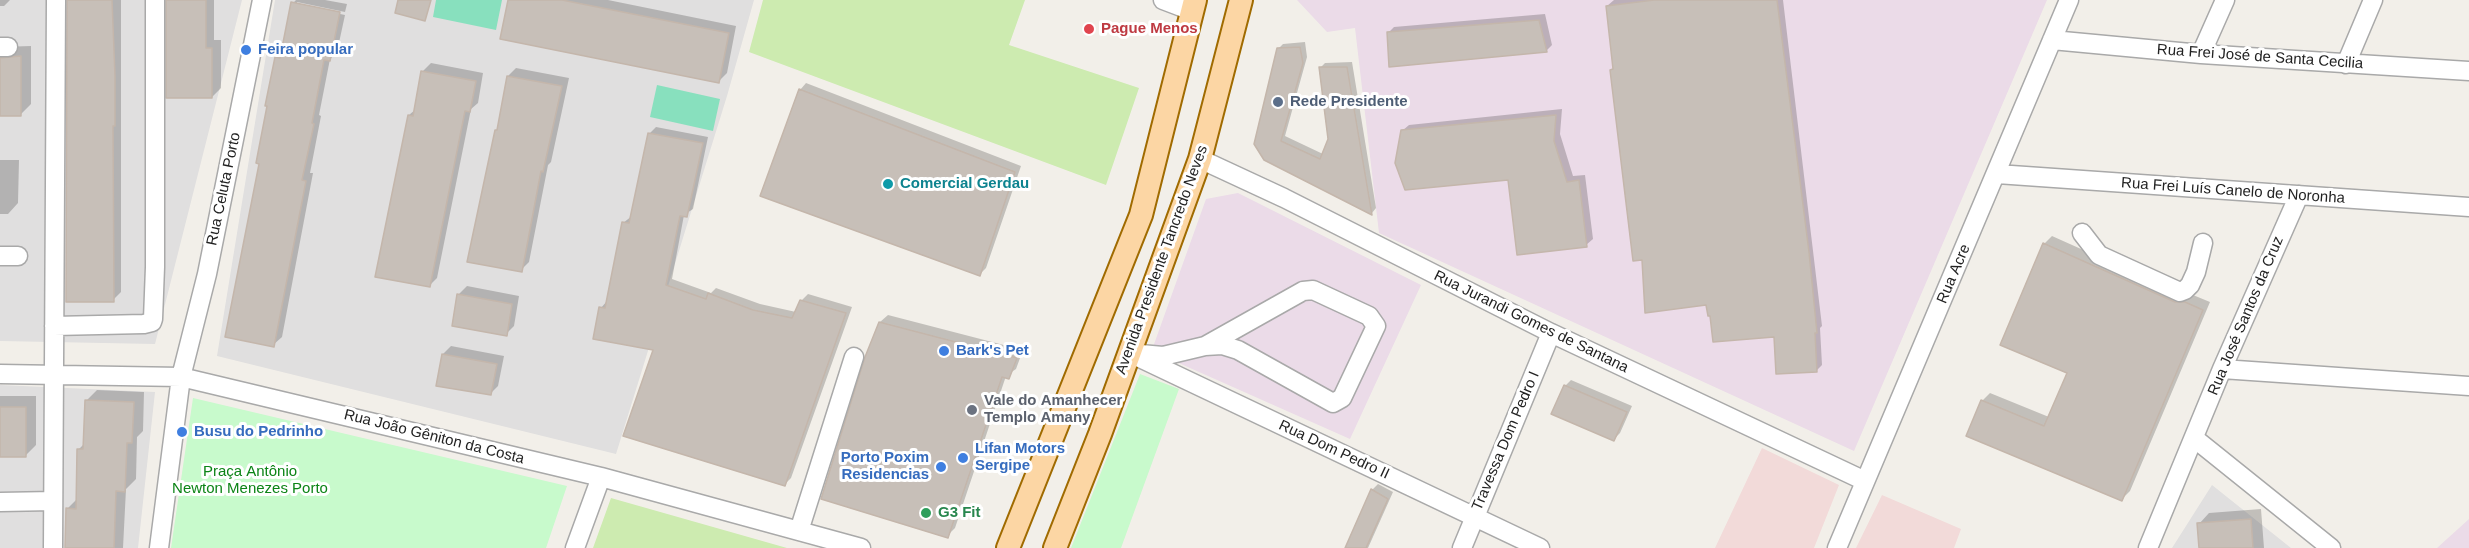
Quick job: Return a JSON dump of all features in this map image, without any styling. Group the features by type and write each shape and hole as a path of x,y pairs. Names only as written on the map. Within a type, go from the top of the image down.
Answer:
{"main road":[{"name":"Avenida Presidente Tancredo Neves","path":"1056,548 1200,159 1241,0"},
{"path":"1008,548 1141,215 1194,6"}],"street":[{"path":"53,548 56,0"},
{"path":"54,326 144,324 152,322 153,319 155,0"},
{"name":"Rua Celuta Porto","path":"159,548 181,377 207,274 262,0"},
{"path":"1163,0 1194,6"},
{"path":"2052,40 2053,15 2059,0"},
{"name":"Rua Acre","path":"1837,548 2069,0"},
{"path":"2201,54 2225,0"},
{"path":"2346,64 2373,0"},
{"name":"Rua Frei José de Santa Cecilia","path":"2052,40 2201,54 2469,71"},
{"name":"Rua Jurandi Gomes de Santana","path":"1200,159 1284,198 1551,333 1864,481"},
{"name":"Rua Frei Luís Canelo de Noronha","path":"1997,174 2469,207"},
{"name":"Rua José Santos da Cruz","path":"2148,548 2299,195"},
{"path":"2082,233 2098,255 2180,292 2190,285 2196,272 2203,243"},
{"path":"1128,353 1163,356 1205,346 1222,345 1238,350 1328,401 1336,403 1342,398 1376,326 1369,316 1314,290 1303,291 1205,346"},
{"name":"Travessa Dom Pedro I","path":"1462,548 1551,333"},
{"name":"Rua Dom Pedro II","path":"1128,353 1540,548"},
{"path":"799,531 854,357"},
{"path":"2223,369 2469,386"},
{"name":"Rua João Gêniton da Costa","path":"0,374 181,377 602,477 861,548"},
{"path":"2194,438 2331,548"},
{"path":"575,548 602,477"},
{"path":"0,502 53,501"}],"shaded area":[{"path":"0,0 242,0 155,344 0,341"},
{"path":"275,0 754,0 727,96 616,454 217,356"},
{"path":"1297,0 2047,0 1854,451 1379,233 1355,28 1327,32"},
{"path":"1238,193 1421,285 1350,439 1163,356 1153,347 1206,199"},
{"path":"0,385 155,392 138,548 0,548"},
{"path":"1762,448 1839,485 1814,548 1715,548"},
{"path":"2212,485 2291,548 2172,548"},
{"path":"1882,495 1961,529 1954,548 1856,548"},
{"path":"2469,519 2469,548 2437,548"}],"green space":[{"path":"436,0 502,0 496,30 433,17"},
{"path":"763,0 1025,0 1009,45 1139,88 1106,185 749,52"},
{"path":"657,85 720,99 713,131 650,117"},
{"path":"1140,374 1179,389 1121,548 1071,548"},
{"name":"Praça Antônio Newton Menezes Porto","path":"193,398 567,486 546,548 171,548"},
{"path":"611,498 787,548 593,548"}],"building":[{"path":"67,0 112,0 115,76 114,302 66,302"},
{"path":"166,0 206,0 206,48 212,48 212,98 166,98"},
{"path":"398,0 431,0 425,21 395,13"},
{"path":"508,0 562,0 729,33 719,83 500,39"},
{"path":"1654,0 1777,0 1809,252 1817,333 1815,333 1817,372 1776,374 1774,337 1713,342 1710,316 1708,316 1706,305 1645,313 1642,260 1633,261 1610,70 1613,69 1606,6"},
{"path":"291,2 340,12 330,61 324,60 302,180 306,181 274,347 225,337 259,164 256,163 267,106 265,106 275,57 280,58"},
{"path":"1539,20 1547,52 1389,67 1387,32"},
{"path":"1300,47 1303,63 1281,141 1320,159 1328,139 1319,67 1347,67 1372,215 1264,160 1254,144 1277,48"},
{"path":"21,56 21,116 0,116 0,58"},
{"path":"421,71 476,81 470,112 465,111 430,287 375,277 408,115 413,116"},
{"path":"507,76 562,86 543,172 541,171 522,272 467,262"},
{"name":"Comercial Gerdau","path":"799,89 1015,172 980,276 760,196"},
{"path":"1556,115 1554,141 1567,182 1579,180 1587,247 1517,255 1508,180 1405,190 1395,163 1401,130"},
{"path":"648,133 703,143 687,217 680,216 666,285 706,299 708,293 753,310 792,318 800,300 846,313 785,486 623,436 653,350 593,339 599,307 605,308 622,222 629,223"},
{"path":"2043,243 2175,302 2185,302 2203,310 2122,501 1966,436 1981,400 2044,426 2067,373 2000,345"},
{"path":"457,294 512,304 507,336 452,326"},
{"path":"879,322 1017,358 1009,379 1002,377 948,538 821,499 865,357"},
{"path":"442,354 497,364 491,395 436,386"},
{"path":"1564,385 1627,412 1614,441 1551,414"},
{"path":"85,400 134,402 132,443 127,443 125,492 116,491 114,548 65,548 66,508 76,509 77,449 83,449"},
{"path":"0,407 26,407 26,457 0,457"},
{"path":"1371,489 1388,499 1366,548 1345,548"},
{"path":"2251,519 2253,548 2199,548 2197,523"}],"place":[{"name":"Pague Menos","path":"1089,29"},
{"name":"Feira popular","path":"246,50"},
{"name":"Rede Presidente","path":"1278,102"},
{"name":"Comercial Gerdau","path":"888,184"},
{"name":"Bark's Pet","path":"944,351"},
{"name":"Vale do Amanhecer Templo Amany","path":"972,410"},
{"name":"Busu do Pedrinho","path":"182,432"},
{"name":"Lifan Motors Sergipe","path":"963,458"},
{"name":"Porto Poxim Residencias","path":"941,467"},
{"name":"G3 Fit","path":"926,513"}]}
